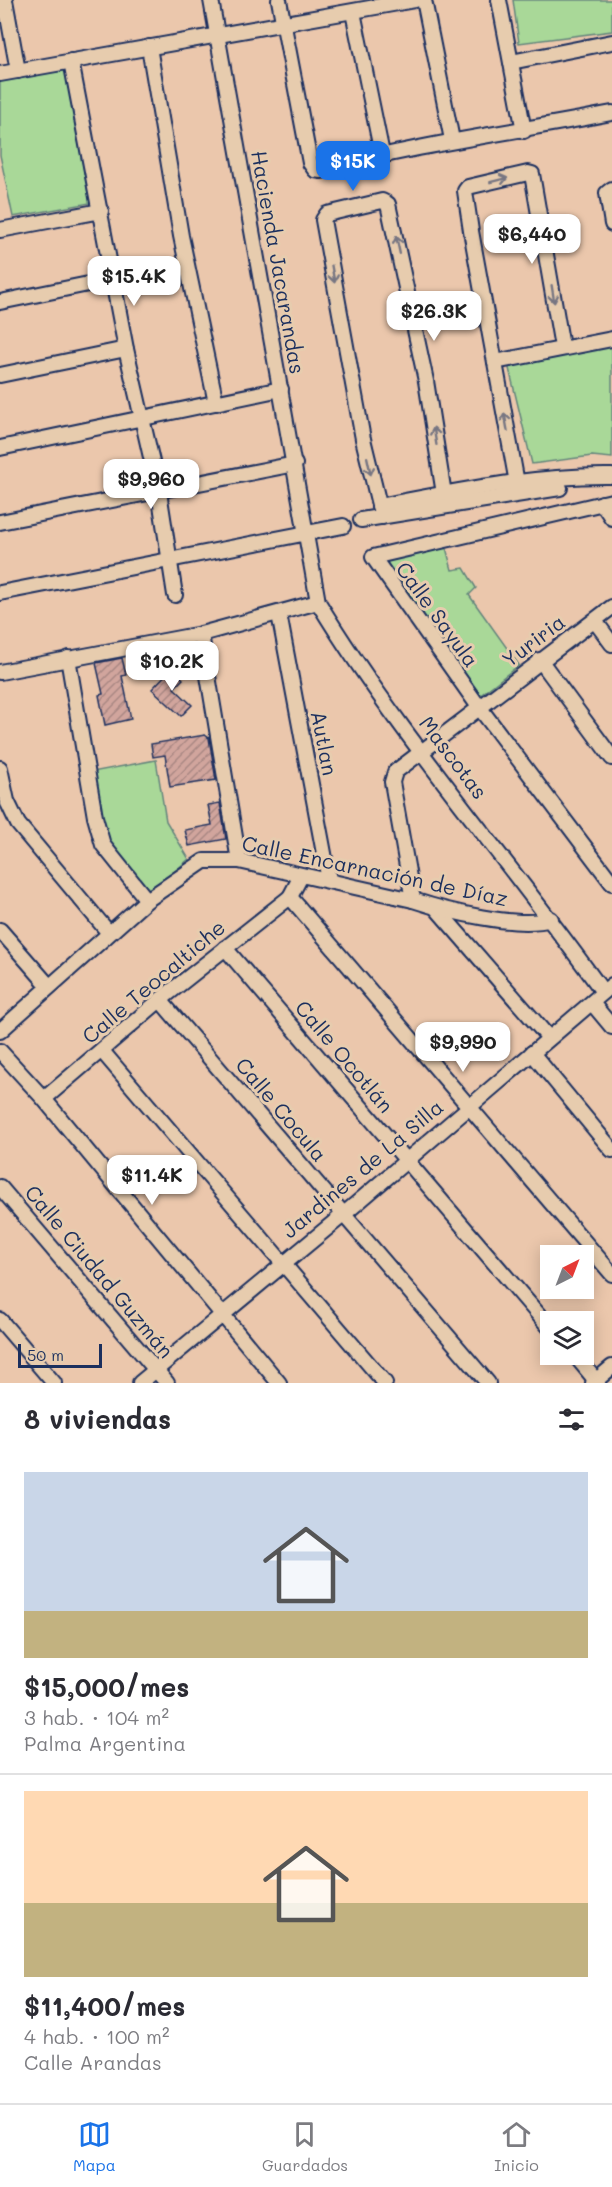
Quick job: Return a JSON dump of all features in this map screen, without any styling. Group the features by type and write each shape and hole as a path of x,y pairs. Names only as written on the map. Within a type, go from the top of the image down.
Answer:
{"street":[{"path":"4,0 18,71"},
{"name":"Hacienda Jacarandas","path":"211,0 295,464 305,532"},
{"path":"279,0 310,163 315,170 321,171 382,154 452,140 524,130 612,113"},
{"path":"0,74 415,0"},
{"path":"424,0 452,140"},
{"path":"499,0 524,130"},
{"path":"353,12 382,154"},
{"path":"511,62 612,42"},
{"path":"149,47 181,236 216,403"},
{"path":"71,61 126,349 159,492 175,595"},
{"path":"518,487 471,231 466,188 528,172 532,174 562,347"},
{"path":"610,190 612,224"},
{"path":"380,512 362,429 324,217 382,201 387,203 426,381 444,494"},
{"path":"0,230 101,211"},
{"path":"0,302 113,279"},
{"path":"495,363 562,347 612,339"},
{"path":"0,375 126,349"},
{"path":"0,448 281,389"},
{"path":"0,522 295,464"},
{"path":"380,512 518,487 563,476 612,476"},
{"path":"361,520 380,512 444,494 518,487 560,488"},
{"path":"607,502 612,518"},
{"name":"Calle Sayula","path":"607,502 373,557 479,707 612,883"},
{"path":"0,593 342,526"},
{"name":"Mascotas","path":"305,532 318,602 340,638 551,919 608,988"},
{"path":"0,672 201,634 279,615 318,602"},
{"name":"Yuriria","path":"413,900 392,782 395,772 612,607"},
{"name":"Autlan","path":"279,615 329,880"},
{"path":"595,621 612,644"},
{"path":"201,634 239,861"},
{"path":"68,658 95,817 103,845 147,900"},
{"path":"540,660 612,758"},
{"path":"0,768 7,801 18,824 109,933"},
{"name":"Calle Encarnación de Díaz","path":"0,1031 147,900 196,864 210,861 239,861 413,900 436,908 525,923 551,919"},
{"path":"301,876 290,897 612,1274"},
{"name":"Calle Teocaltiche","path":"44,1099 160,1000 290,897"},
{"path":"436,908 549,1038"},
{"path":"0,930 49,986"},
{"name":"Calle Ocotlán","path":"225,948 540,1316"},
{"name":"Jardines de La Silla","path":"140,1383 220,1314 343,1215 608,988"},
{"name":"Calle Cocula","path":"160,1000 488,1383"},
{"path":"591,1003 612,1027"},
{"path":"102,1051 385,1383"},
{"path":"0,1052 44,1099 279,1383"},
{"path":"532,1053 612,1149"},
{"name":"Calle Ciudad Guzmán","path":"0,1187 167,1383"},
{"path":"0,1320 54,1383"},
{"path":"583,1365 596,1382 612,1367"}],"green space":[{"path":"513,0 612,0 612,31 519,43"},
{"path":"65,69 90,203 13,217 0,155 0,80"},
{"path":"612,346 612,458 592,456 532,464 508,364"},
{"path":"445,544 452,570 464,568 476,588 469,595 519,665 478,697 381,562"},
{"path":"156,760 166,821 189,859 148,894 106,840 92,772"}],"building":[{"path":"122,658 126,675 122,676 131,719 105,725 99,695 103,694 96,663"},
{"path":"172,668 183,679 174,688 192,705 181,716 152,689"},
{"path":"205,735 209,738 216,780 170,787 165,755 153,757 151,744"},
{"path":"220,803 226,839 189,846 185,830 212,825 208,805"}]}
